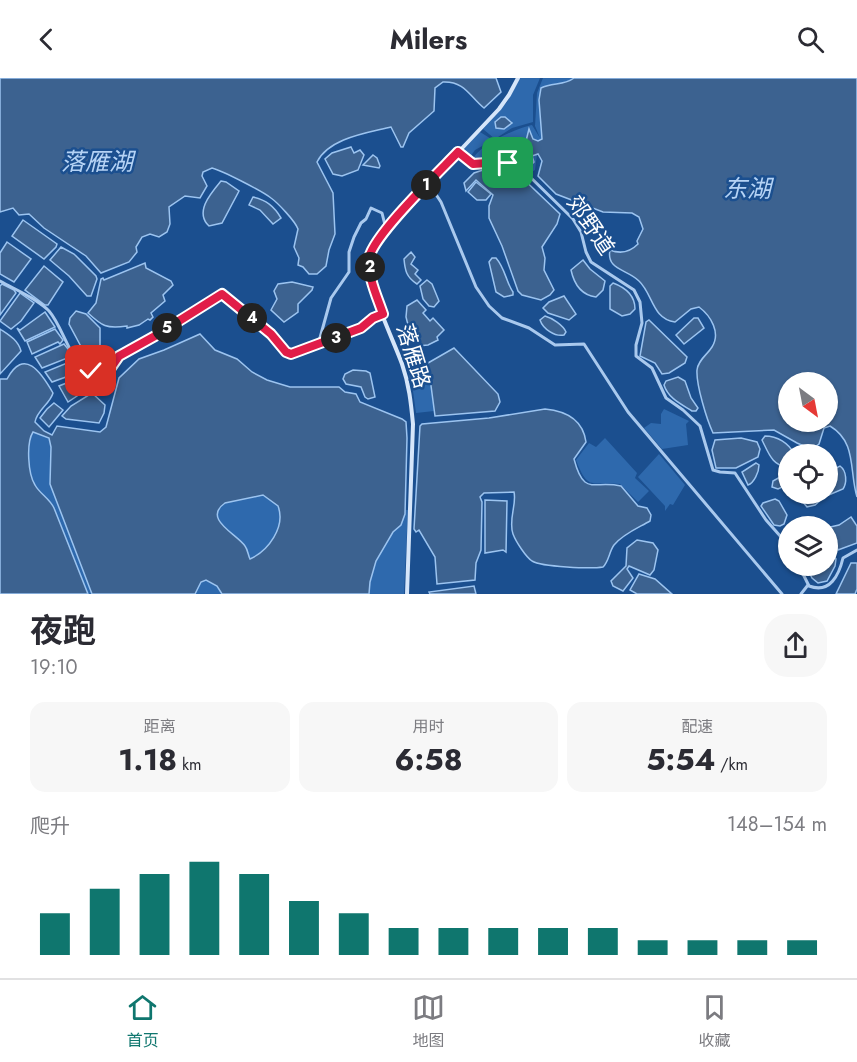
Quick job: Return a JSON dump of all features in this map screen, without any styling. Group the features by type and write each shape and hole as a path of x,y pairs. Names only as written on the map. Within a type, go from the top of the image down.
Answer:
{"street":[{"name":"落雁路","path":"407,594 413,424 409,388 372,282 369,259 372,248 386,230 503,104 518,78"},
{"name":"郊野道","path":"458,152 471,163 500,162 521,170 573,219 581,232 592,264 634,290 640,302 642,326 636,345 636,356 652,368 666,398 700,426 713,470 735,473 766,520 778,534"},
{"path":"428,183 441,202 480,295 489,306 502,318 529,328 555,345 584,344 628,412 782,594"},
{"path":"318,345 331,298 349,272 349,252 353,238 371,208 382,213 386,230"},
{"path":"0,281 32,298 50,312 80,364 88,371 110,369 119,356 222,294 271,334 288,353 318,345 361,328 373,318 383,314"},
{"path":"804,576 808,585 819,589 830,585 837,576 843,558 857,550"},
{"path":"801,594 808,585"}],"shaded area":[{"path":"520,78 540,78 533,95 533,122 512,128 495,139 483,129 507,102","holes":["501,117 512,121 512,124 502,129 495,126 495,121"]},
{"path":"543,78 574,78 541,88 539,100 542,139 538,141 533,139 529,129 523,153 506,150 494,156 530,166 534,162 532,156 537,154 535,170 528,174 508,163 472,162 488,144 517,130 532,125 540,138 535,126 537,93"},
{"path":"480,132 493,140 475,150 468,160 462,151"},
{"path":"426,359 432,383 434,411 416,413 407,367"},
{"path":"664,409 689,421 686,424 688,445 662,449 644,428 651,423 661,424 661,414"},
{"path":"31,433 49,438 51,447 50,484 92,594 88,594 54,508 32,480 28,453"},
{"path":"605,438 637,473 635,478 649,491 638,502 620,484 592,483 584,477 580,470 576,460 589,443 596,447"},
{"path":"659,454 685,485 673,505 670,504 665,511 665,506 638,477"},
{"path":"263,495 277,505 281,514 281,522 269,544 250,559 238,540 220,524 218,512 225,503"},
{"path":"405,510 408,510 404,594 369,594 376,561 393,532 401,525"},
{"path":"206,580 217,586 222,594 195,594 201,582"}],"water":[{"name":"落雁湖","path":"0,78 496,78 501,92 484,108 467,90 451,82 443,82 435,88 434,111 409,133 403,147 391,127 360,134 330,147 317,162 333,193 335,234 326,266 317,274 309,274 298,265 299,258 294,247 298,229 282,208 260,191 212,168 203,172 202,176 207,186 200,198 185,196 169,207 170,224 167,232 159,237 150,234 142,237 136,247 137,252 129,262 101,273 86,256 44,228 29,214 19,215 13,208 0,212"},
{"name":"东湖","path":"574,78 857,78 857,497 851,458 844,440 838,432 838,372 778,372 778,432 823,432 819,444 799,444 774,430 713,433 697,376 699,363 715,342 715,331 711,320 699,307 691,309 675,322 667,320 657,311 644,286 611,262 610,250 625,252 638,244 637,241 643,229 639,217 632,213 603,212 556,194 538,176 542,161 538,154 532,156 534,162 530,166 511,159 494,158 508,150 523,153 529,129 533,139 538,141 542,139 539,100 541,88"},
{"path":"505,117 512,123 504,129 496,128 495,122"},
{"path":"351,147 354,153 360,150 364,155 358,170 342,176 333,174 325,159 332,153"},
{"path":"373,155 377,158 379,168 363,165"},
{"path":"489,168 505,168 517,173 560,214 557,224 542,247 545,258 544,270 554,290 541,300 522,295 518,291 489,218 489,206 493,195 476,180 466,191 464,183 474,173"},
{"path":"221,181 239,191 222,223 209,226 203,215 204,209 209,197"},
{"path":"476,182 491,194 486,200 477,200 468,192"},
{"path":"253,197 269,204 281,218 273,224 260,210 249,205"},
{"path":"23,220 57,244 44,259 12,236"},
{"path":"7,242 31,259 14,282 0,274 0,253"},
{"path":"61,247 74,254 96,276 91,296 87,296 50,260"},
{"path":"411,252 415,257 411,264 418,270 415,274 421,280 417,284 408,276 405,267 404,259"},
{"path":"492,258 496,258 501,266 513,295 504,297 496,292 489,262"},
{"path":"583,260 605,281 603,290 596,297 582,291 572,275 571,270"},
{"path":"145,263 146,268 171,281 173,285 163,295 165,301 151,313 153,317 150,320 127,328 127,326 109,327 101,324 88,313 96,303 101,279 104,280"},
{"path":"44,266 63,282 48,305 25,290"},
{"path":"427,280 432,284 439,301 434,307 429,306 423,299 420,286"},
{"path":"292,282 313,287 298,304 298,312 284,322 271,310 277,299 274,291 278,284"},
{"path":"613,283 625,289 631,296 635,309 630,314 622,316 610,309 610,286"},
{"path":"2,284 16,293 0,315 0,286"},
{"path":"20,293 34,303 21,321 11,329 0,321"},
{"path":"564,296 576,314 569,320 548,313 543,308 549,302"},
{"path":"417,300 426,310 423,313 430,321 433,318 444,330 437,337 438,340 428,345 418,346 415,333 410,333 406,317 407,306"},
{"path":"76,311 86,314 100,328 100,350 93,358 85,354 69,324 70,318"},
{"path":"45,312 55,327 25,341 17,328 20,330"},
{"path":"545,316 562,327 566,332 564,335 553,334 547,329 540,320"},
{"path":"694,318 698,318 704,328 684,344 676,335"},
{"path":"649,320 687,357 685,363 669,373 662,374 655,363 640,356 646,322"},
{"path":"0,329 15,341 21,351 0,374"},
{"path":"55,329 63,340 60,344 58,342 32,354 27,342"},
{"path":"200,334 215,350 237,359 252,372 267,380 290,387 339,387 345,392 356,394 360,402 406,422 405,514 401,525 393,532 376,561 369,594 222,594 217,586 206,580 201,582 195,594 92,594 50,484 51,447 49,438 33,432 29,466 33,480 54,508 88,594 0,594 0,379 7,379 20,365 32,366 43,377 53,393 35,422 44,431 52,435 57,426 100,432 106,427 119,378 139,359","holes":["263,495 278,506 280,522 274,537 263,550 250,559 245,546 223,526 217,515 225,503"]},
{"path":"64,344 72,354 70,357 42,368 35,357"},
{"path":"454,348 498,394 500,402 495,411 435,416 428,363"},
{"path":"72,361 77,373 52,382 45,372"},
{"path":"353,370 370,373 375,397 368,399 361,387 346,384 343,379 345,374"},
{"path":"678,377 685,381 691,398 698,408 696,411 679,403 666,390 664,385 666,381"},
{"path":"79,378 86,390 68,402 59,386"},
{"path":"92,393 105,405 99,423 66,419 62,416 71,406"},
{"path":"54,403 63,410 49,427 40,418"},
{"path":"545,409 560,412 572,418 581,428 586,442 574,459 586,483 621,486 638,506 647,508 651,515 650,521 618,541 603,567 578,568 546,565 532,561 516,541 511,523 514,492 484,493 480,497 482,502 481,550 476,563 475,580 437,584 435,557 419,530 416,532 414,529 420,426"},
{"path":"765,436 769,436 787,444 778,444 778,464 769,454 762,440"},
{"path":"741,438 757,442 760,449 758,457 736,468 716,468 712,450 715,440"},
{"path":"756,463 759,465 757,474 748,485 742,472"},
{"path":"840,466 844,471 846,477 843,489 838,491 838,467"},
{"path":"778,478 778,489 772,487 773,481"},
{"path":"775,499 781,504 787,515 778,516 778,526 774,525 761,506"},
{"path":"485,500 507,501 506,552 503,550 485,553"},
{"path":"851,517 857,526 857,543 838,550 839,525"},
{"path":"637,540 653,543 658,550 654,570 650,575 629,566 627,569 633,578 623,591 613,586 611,581 626,566 627,548"},
{"path":"851,563 857,563 855,594 836,594"},
{"path":"639,574 655,579 672,594 637,594 630,590"},
{"path":"811,576 830,576 827,581 818,583"},
{"path":"474,586 476,594 430,594 429,592"}],"route":[{"path":"91,371 110,369 119,356 222,294 271,334 286,352 291,354 361,328 373,318 383,314 372,282 369,259 372,248 386,230 458,152 473,164 508,163"}]}
